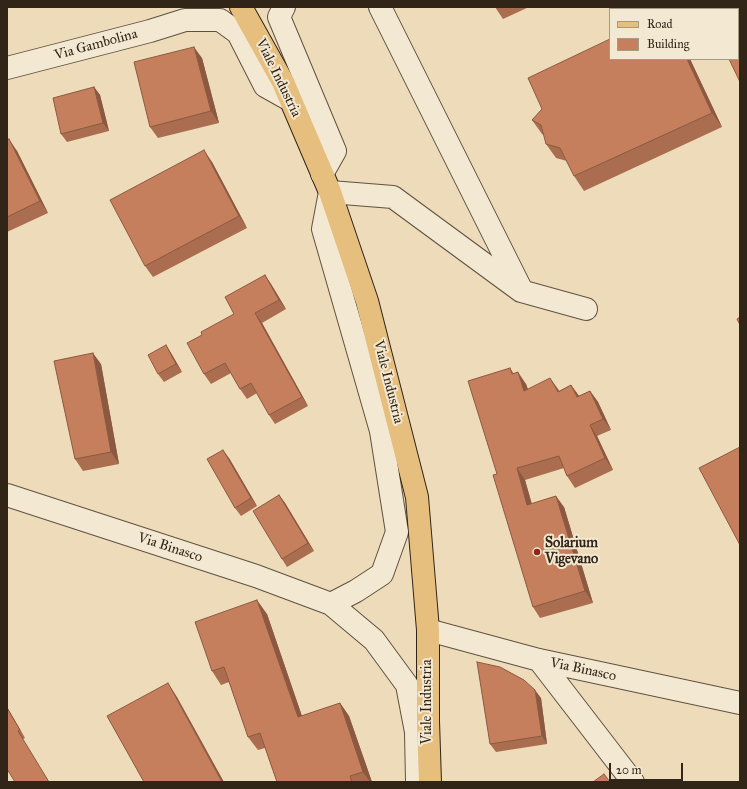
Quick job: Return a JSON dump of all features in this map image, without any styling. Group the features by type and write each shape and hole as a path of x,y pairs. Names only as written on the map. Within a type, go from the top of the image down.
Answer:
{"main road":[{"name":"Viale Industria","path":"241,7 283,82 326,183 367,302 417,497 428,630 430,782"}],"street":[{"path":"284,7 279,16 335,151 326,183 323,229 381,431 397,532 382,574 356,591 331,604"},
{"path":"380,7 521,291"},
{"name":"Via Gambolina","path":"7,68 150,31 189,13 220,20 238,33 265,86 290,100"},
{"path":"326,183 393,197 521,291 586,309"},
{"name":"Via Binasco","path":"7,495 256,576 331,604 374,640 408,685 416,732 417,782"},
{"name":"Via Binasco","path":"428,630 539,660 740,703"},
{"path":"539,660 633,782"}],"building":[{"path":"740,7 740,82 729,60 739,60 739,8 706,8"},
{"path":"609,39 609,60 687,60 712,113 574,176 560,148 546,144 541,125 532,120 542,109 528,78"},
{"path":"194,47 211,111 150,127 134,62"},
{"path":"94,87 103,123 61,134 53,98"},
{"path":"9,139 40,201 7,217 7,140"},
{"path":"204,150 239,216 145,266 110,200"},
{"path":"265,275 279,300 255,313 302,397 269,415 251,383 240,389 225,363 204,374 187,343 202,335 201,332 234,314 225,297"},
{"path":"740,317 740,325 737,319"},
{"path":"166,345 176,364 158,374 148,355"},
{"path":"93,353 111,452 75,459 54,361"},
{"path":"510,368 512,374 518,372 524,391 550,378 558,392 571,385 577,397 590,391 603,419 590,425 605,458 567,476 559,456 517,468 527,505 556,496 585,591 533,607 493,475 497,474 468,381"},
{"path":"740,447 740,545 699,468"},
{"path":"223,450 251,498 235,508 207,459"},
{"path":"279,495 308,543 282,559 253,511"},
{"path":"257,600 298,717 340,703 363,772 350,776 352,782 277,782 260,733 248,737 224,667 212,671 195,622"},
{"path":"477,662 500,667 524,680 535,690 542,736 490,744"},
{"path":"168,683 222,782 144,782 107,716"},
{"path":"7,708 20,730 18,731 49,782 15,782 7,769"},
{"path":"604,774 610,782 593,782"}],"place":[{"name":"Solarium Vigevano","path":"537,552"}]}
